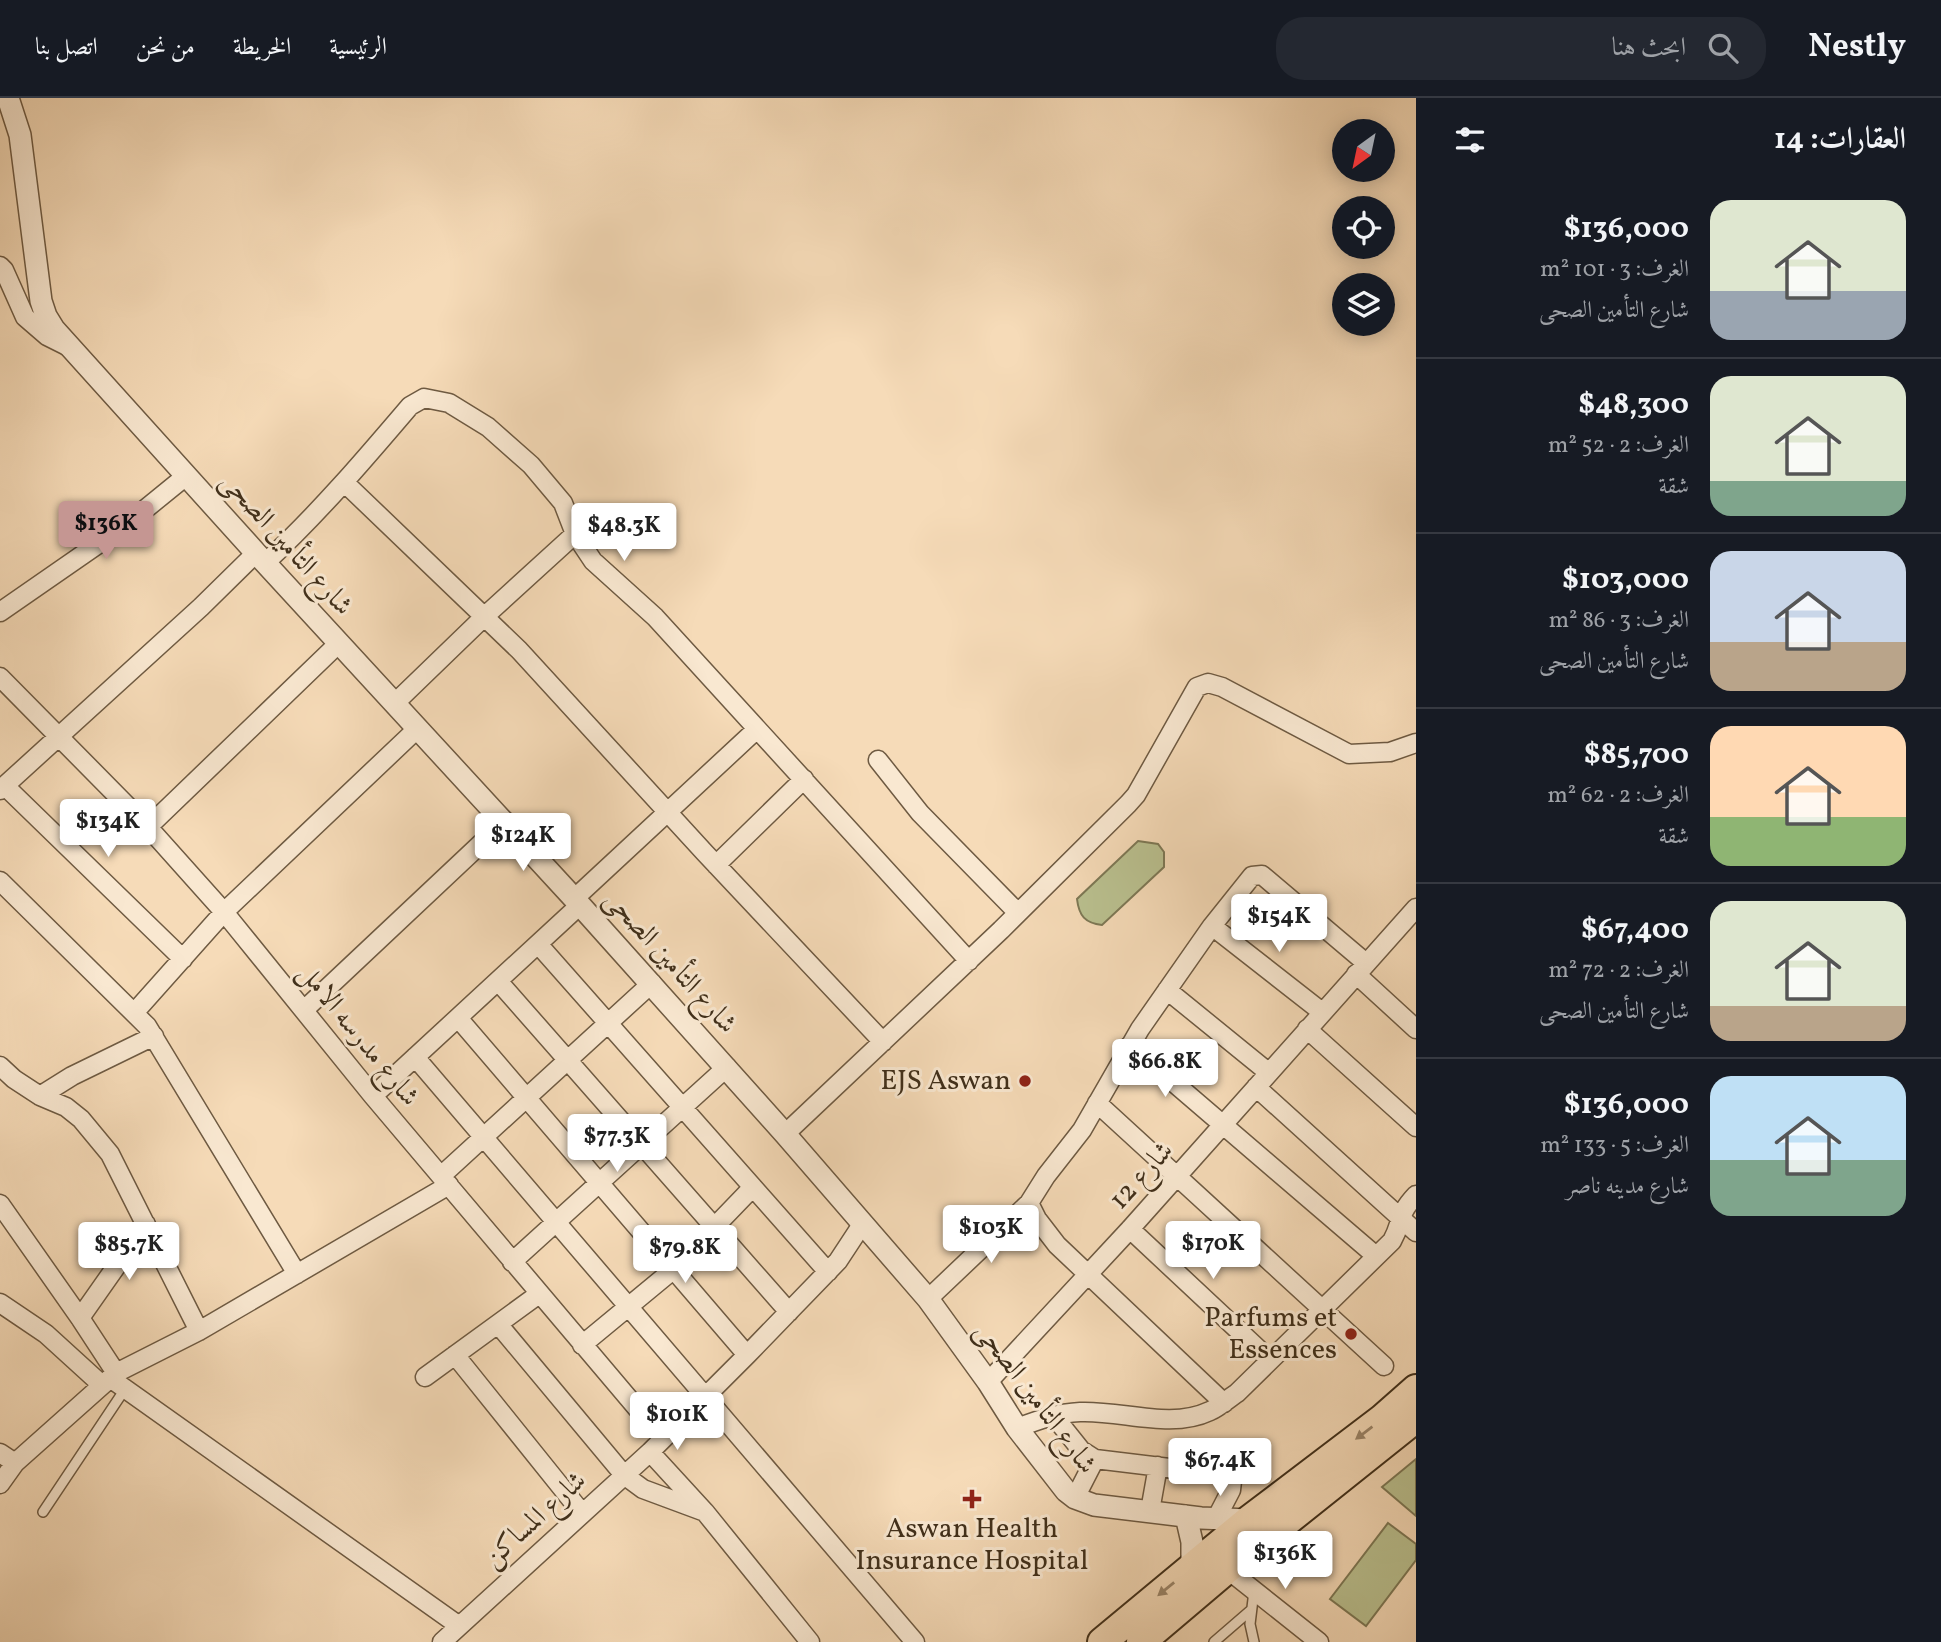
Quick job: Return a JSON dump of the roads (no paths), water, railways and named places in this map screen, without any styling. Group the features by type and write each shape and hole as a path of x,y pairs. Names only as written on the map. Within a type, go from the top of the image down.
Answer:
{"main road":[{"path":"1102,1642 1250,1520 1382,1419 1416,1389"},
{"path":"1141,1642 1227,1569 1416,1418"}],"street":[{"name":"شارع التأمين الصحى","path":"8,98 20,135 41,301 54,329 260,558 578,901 863,1223 928,1299 988,1382 1017,1428 1059,1483 1075,1498 1094,1505 1216,1519 1250,1520"},
{"path":"0,266 25,317 47,336 72,349"},
{"path":"183,959 3,788 201,607 260,558 303,528 410,406 424,398 449,403 488,427 531,465 564,503 575,534 593,561 656,617 969,961"},
{"path":"0,612 127,524 186,475"},
{"path":"345,483 485,616 883,1042"},
{"path":"395,703 575,534"},
{"path":"148,827 339,643"},
{"name":"شارع مدرسه الامل","path":"0,677 148,827 224,912 373,1096 582,1345 705,1512 810,1642"},
{"path":"785,1134 969,961 1136,795 1197,687 1208,683 1222,687 1349,754 1390,752 1416,743"},
{"path":"134,1013 224,912 418,728"},
{"path":"373,1096 538,944 667,811 757,729"},
{"path":"878,760 920,813 1018,913"},
{"path":"716,865 804,779"},
{"path":"304,1010 505,821"},
{"path":"928,1299 1029,1203 1046,1176 1082,1130 1130,1045 1167,990 1212,926 1252,876 1262,875 1361,968 1416,1029"},
{"path":"0,881 154,1036 214,1140 297,1274"},
{"name":"شارع 12","path":"988,1382 1130,1229 1416,908"},
{"path":"1212,926 1322,1012"},
{"path":"538,944 828,1272"},
{"path":"498,981 789,1312"},
{"path":"0,1484 7,1458 113,1381 297,1274 445,1181 483,1137 652,983"},
{"path":"1167,990 1268,1072"},
{"path":"458,1018 747,1355"},
{"path":"1307,1029 1416,1127"},
{"path":"40,1096 72,1076 154,1036"},
{"path":"1130,1045 1376,1256"},
{"path":"415,1057 915,1642"},
{"path":"0,1066 40,1096 66,1107 81,1119 110,1154 199,1331"},
{"path":"512,1262 727,1067"},
{"path":"1256,1087 1416,1232"},
{"path":"1097,1103 1384,1366"},
{"path":"582,1345 674,1269 753,1187"},
{"path":"1017,1428 1053,1415 1083,1412 1163,1418 1192,1417 1223,1403 1237,1393 1392,1241 1405,1206 1416,1195"},
{"path":"1029,1203 1037,1219 1057,1245 1087,1276 1223,1403"},
{"path":"0,1204 80,1318 113,1381"},
{"name":"شارع المساكن","path":"442,1642 705,1397 828,1272 848,1249 863,1223"},
{"path":"80,1318 146,1224"},
{"path":"1130,1229 1270,1360"},
{"path":"425,1377 539,1294"},
{"path":"0,1303 458,1625"},
{"path":"498,1324 624,1475 643,1489 705,1512"},
{"path":"455,1355 582,1513"},
{"path":"1053,1415 1081,1450 1095,1459 1227,1475 1232,1481 1231,1490 1216,1519"},
{"path":"1075,1498 1095,1459"},
{"path":"1150,1511 1158,1466"},
{"path":"1186,1516 1192,1542 1192,1568"},
{"path":"1227,1569 1320,1642"}],"lane":[{"path":"43,1512 113,1381"},
{"path":"1254,1591 1251,1611 1254,1642"},
{"path":"1214,1642 1251,1611"}],"place":[{"name":"EJS Aswan","path":"1025,1081"},
{"name":"Parfums et Essences","path":"1351,1334"},
{"name":"Aswan Health Insurance Hospital","path":"972,1499"}]}
